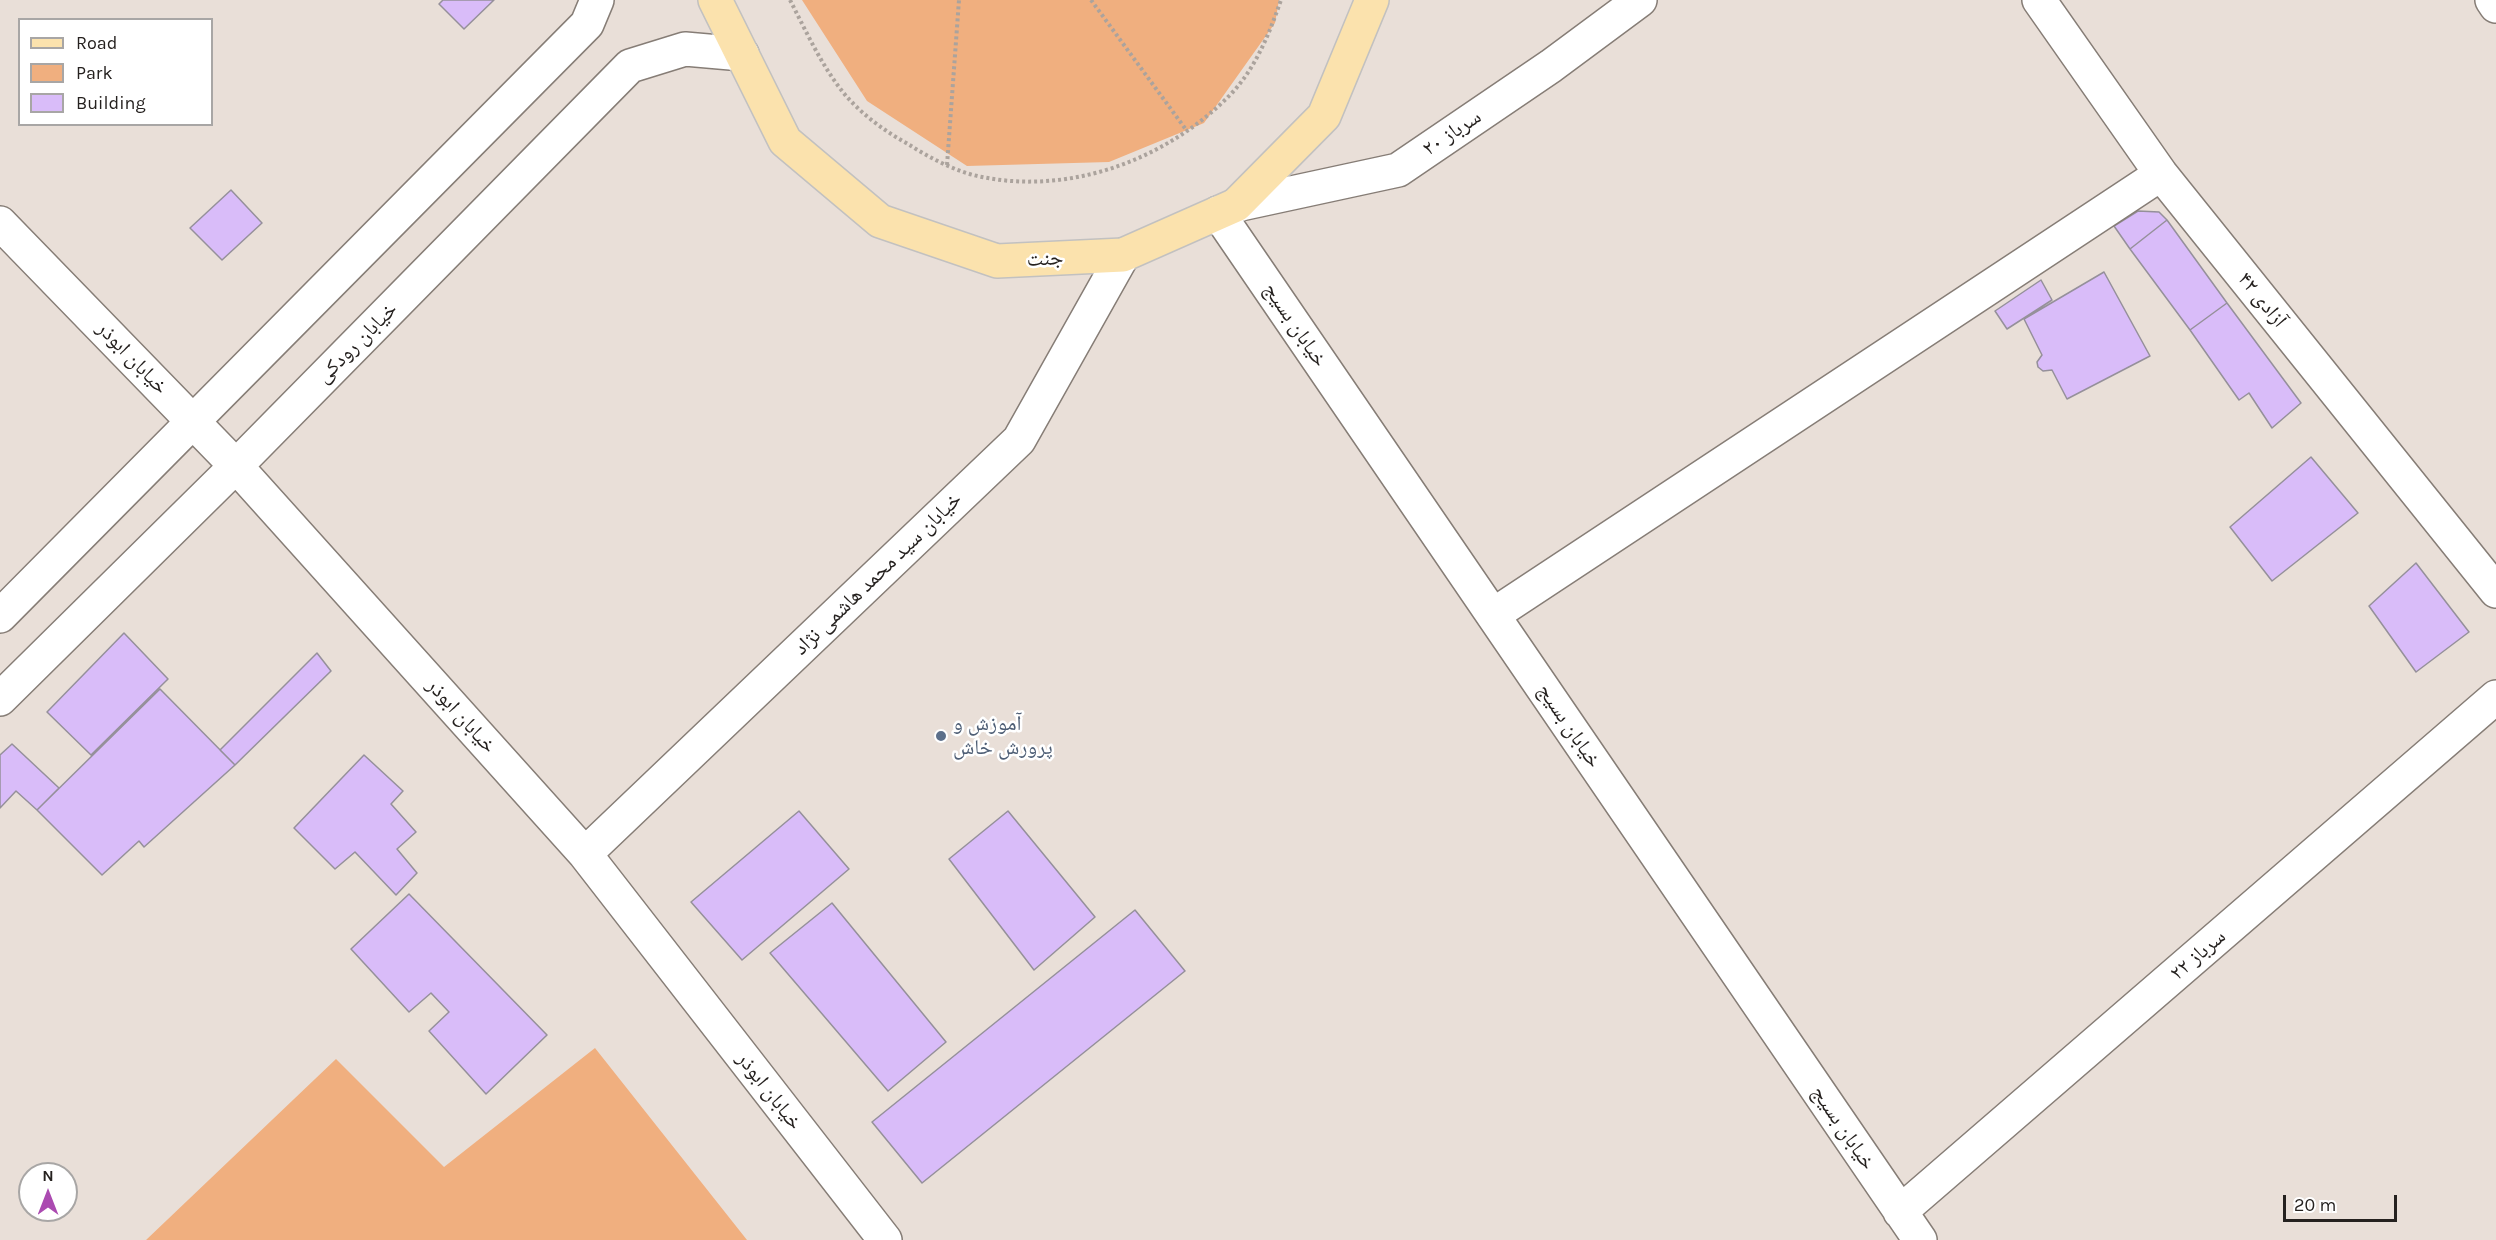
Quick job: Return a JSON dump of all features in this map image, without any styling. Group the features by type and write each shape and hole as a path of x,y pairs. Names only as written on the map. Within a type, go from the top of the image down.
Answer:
{"main road":[{"name":"جنت","path":"715,0 785,141 880,221 998,261 1123,255 1227,209 1324,116 1372,0"}],"street":[{"path":"0,616 195,423 587,24 597,0"},
{"name":"سرباز ۲۰","path":"1227,209 1398,170 1551,66 1640,0"},
{"name":"آزادی ۴۲","path":"2039,0 2161,174 2496,591"},
{"path":"2492,0 2496,6"},
{"name":"خیابان رودکی","path":"0,699 236,466 630,66 685,49 742,54"},
{"path":"1493,615 2161,174"},
{"name":"خیابان بسیج","path":"1227,209 1493,615 1920,1240"},
{"name":"خیابان ابوذر","path":"0,223 236,466 585,854 885,1240"},
{"name":"خیابان سید محمد هاشمی نژاد","path":"585,854 1019,440 1123,255"},
{"name":"سرباز ۲۲","path":"1900,1212 2496,697"}],"path":[{"path":"790,0 822,62 848,98 886,131 947,165 981,177 1033,182 1091,174 1141,159 1177,140 1231,94 1263,49 1281,0"},
{"path":"947,165 959,0"},
{"path":"1091,0 1187,131"}],"green space":[{"path":"802,0 1279,0 1275,23 1204,123 1109,162 967,166 867,101"},
{"path":"595,1048 747,1240 146,1240 336,1059 444,1167"}],"building":[{"path":"443,0 494,0 464,29 439,4"},
{"path":"231,190 262,223 222,260 190,228"},
{"path":"2138,211 2159,212 2167,220 2130,249 2114,226"},
{"path":"2167,220 2227,303 2190,330 2130,249"},
{"path":"2104,272 2150,356 2067,399 2052,370 2043,371 2038,367 2037,362 2042,355 2024,319"},
{"path":"2041,280 2052,300 2007,329 1995,311"},
{"path":"2227,303 2301,403 2272,428 2249,393 2239,400 2190,330"},
{"path":"2311,457 2358,513 2272,581 2230,527"},
{"path":"2416,563 2469,632 2416,672 2369,606"},
{"path":"124,633 168,679 91,755 47,712"},
{"path":"317,653 331,671 235,765 220,750"},
{"path":"160,689 235,765 144,847 139,841 102,875 37,810"},
{"path":"12,744 59,788 37,810 16,791 0,808 0,755"},
{"path":"364,755 403,791 391,804 416,832 397,849 417,873 396,895 355,852 335,869 294,828"},
{"path":"799,811 849,869 742,960 691,902"},
{"path":"1008,811 1095,917 1034,970 949,859"},
{"path":"409,894 547,1035 486,1094 429,1031 449,1012 431,993 409,1012 351,949"},
{"path":"832,903 946,1042 888,1091 770,953"},
{"path":"1135,910 1185,971 922,1183 872,1122"}],"place":[{"name":"آموزش و پرورش خاش","path":"941,736"}]}
